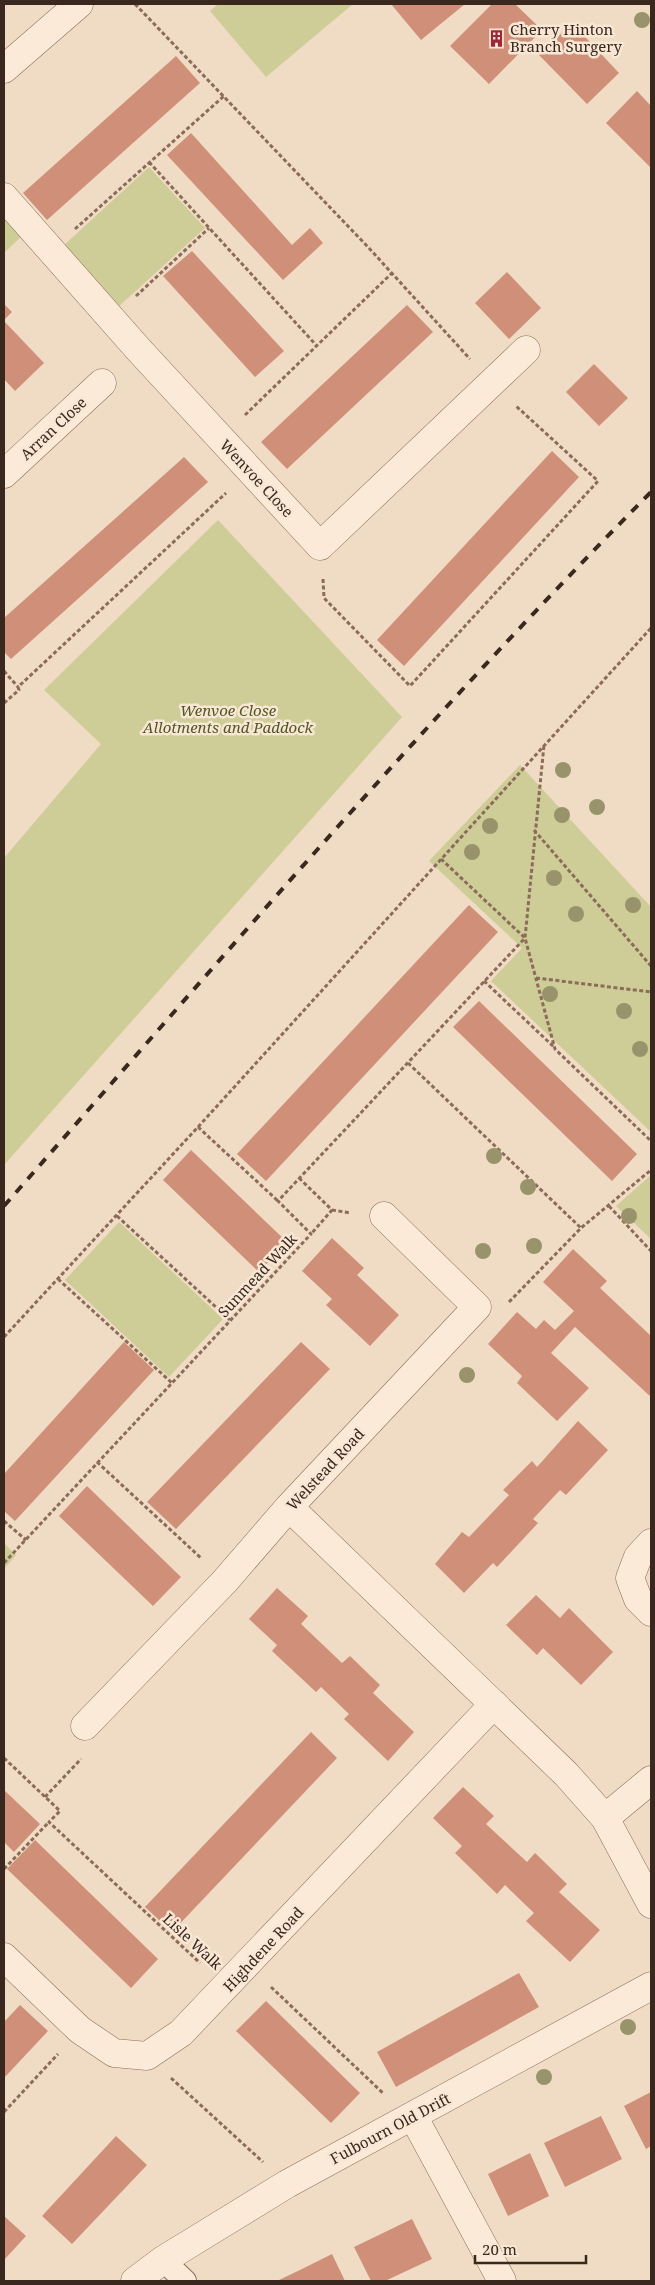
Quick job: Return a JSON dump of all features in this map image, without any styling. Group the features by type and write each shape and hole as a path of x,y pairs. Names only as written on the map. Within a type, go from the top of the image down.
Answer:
{"street":[{"path":"4,69 80,4"},
{"name":"Wenvoe Close","path":"4,197 112,319 320,546"},
{"path":"320,546 526,350"},
{"name":"Arran Close","path":"4,474 102,382"},
{"path":"384,1216 477,1306"},
{"name":"Welstead Road","path":"85,1726 225,1581 289,1507 477,1306"},
{"path":"289,1507 566,1774 606,1818 651,1904"},
{"path":"651,1543 638,1557 630,1578 638,1599 651,1612"},
{"name":"Highdene Road","path":"147,2056 182,2033 494,1704"},
{"path":"606,1818 651,1780"},
{"path":"4,1957 80,2030 114,2053 147,2056"},
{"name":"Fulbourn Old Drift","path":"135,2281 164,2260 287,2184 651,1986"},
{"path":"407,2119 502,2281"}],"lane":[{"path":"164,2260 185,2281"}],"path":[{"path":"135,4 392,273 491,383 598,481 410,686 324,598 320,546"},
{"path":"52,250 224,96"},
{"path":"149,162 316,345"},
{"path":"112,319 209,228"},
{"path":"220,438 392,273"},
{"path":"4,703 19,690 18,687 250,471"},
{"path":"4,1337 117,1216 651,628"},
{"path":"4,671 18,687"},
{"path":"544,745 534,830 525,938 555,1049"},
{"path":"534,830 651,966"},
{"path":"441,859 525,938"},
{"path":"278,1201 525,938"},
{"path":"536,978 651,992"},
{"path":"484,981 651,1141"},
{"path":"408,1063 581,1228"},
{"name":"Sunmead Walk","path":"4,1563 311,1234 198,1127"},
{"path":"477,1306 491,1321 581,1228 651,1170"},
{"path":"299,1178 332,1210 311,1234"},
{"path":"609,1206 651,1251"},
{"path":"117,1216 230,1320"},
{"path":"58,1279 172,1383"},
{"path":"97,1462 225,1581"},
{"path":"4,1521 26,1540"},
{"path":"45,1797 99,1739 85,1726"},
{"path":"4,1758 60,1811 4,1869"},
{"name":"Lisle Walk","path":"49,1822 226,1988"},
{"path":"269,1985 388,2098 407,2119"},
{"path":"4,2112 80,2030"},
{"path":"147,2056 287,2184"}],"green space":[{"path":"218,4 353,4 266,77 210,11"},
{"path":"149,167 205,228 117,308 62,247"},
{"path":"4,210 25,233 4,253"},
{"name":"Wenvoe Close Allotments and Paddock","path":"218,520 402,717 4,1165 4,858 101,744 44,690"},
{"path":"520,765 651,907 651,1132 491,981 522,948 429,861"},
{"path":"651,1175 651,1239 616,1206"},
{"path":"119,1222 223,1319 169,1377 65,1280"},
{"path":"4,1543 16,1555 4,1569"}],"building":[{"path":"391,4 465,4 421,40"},
{"name":"Cherry Hinton Branch Surgery","path":"492,4 515,4 542,30 489,84 450,46"},
{"path":"572,23 619,73 587,104 539,55"},
{"path":"176,56 200,83 47,220 23,193"},
{"path":"637,91 651,106 651,168 606,123"},
{"path":"191,133 292,245 310,228 323,243 283,280 167,155"},
{"path":"192,251 284,351 255,377 163,276"},
{"path":"507,272 541,308 509,339 475,303"},
{"path":"4,304 12,312 4,320"},
{"path":"407,305 433,332 287,469 261,442"},
{"path":"4,321 44,363 15,391 4,379"},
{"path":"594,364 628,398 599,426 566,392"},
{"path":"552,451 579,477 404,666 377,640"},
{"path":"184,457 208,482 11,659 4,652 4,618"},
{"path":"469,905 498,932 266,1181 237,1154"},
{"path":"479,1001 637,1154 612,1181 453,1027"},
{"path":"191,1150 287,1242 259,1272 163,1180"},
{"path":"332,1238 364,1268 357,1275 399,1315 370,1346 326,1305 332,1299 302,1271"},
{"path":"573,1249 607,1281 600,1288 651,1336 651,1397 575,1327 551,1353 589,1388 557,1421 517,1383 522,1376 488,1344 517,1312 536,1329 544,1320 555,1330 574,1311 543,1282"},
{"path":"124,1342 154,1370 15,1521 4,1511 4,1474"},
{"path":"301,1342 330,1369 176,1529 147,1502"},
{"path":"578,1421 608,1450 566,1495 560,1490 533,1519 538,1523 497,1567 493,1563 464,1593 435,1564 462,1532 469,1537 509,1495 503,1490 532,1461 537,1467"},
{"path":"87,1486 181,1577 153,1606 59,1516"},
{"path":"277,1588 308,1616 301,1624 342,1663 350,1656 380,1685 373,1693 414,1732 388,1761 344,1719 349,1714 321,1687 316,1692 272,1651 277,1645 249,1619"},
{"path":"536,1595 560,1618 569,1608 613,1652 581,1685 543,1648 537,1655 506,1625"},
{"path":"311,1732 337,1758 172,1932 145,1907"},
{"path":"463,1787 494,1816 486,1824 527,1862 535,1853 567,1884 559,1892 600,1930 570,1962 526,1921 534,1913 505,1885 497,1894 455,1853 462,1846 433,1818"},
{"path":"4,1790 40,1824 14,1852 4,1842"},
{"path":"35,1840 158,1959 131,1988 7,1869"},
{"path":"519,1973 539,2007 396,2087 377,2052"},
{"path":"266,2001 360,2093 331,2123 236,2031"},
{"path":"20,2005 48,2031 4,2078 4,2022"},
{"path":"651,2092 651,2146 646,2149 624,2106"},
{"path":"601,2116 622,2159 565,2187 544,2143"},
{"path":"116,2136 147,2165 72,2244 42,2216"},
{"path":"530,2153 549,2196 508,2216 488,2174"},
{"path":"4,2216 26,2236 4,2260"},
{"path":"412,2219 432,2259 385,2281 371,2281 354,2247"},
{"path":"332,2254 345,2281 277,2281 302,2269"}],"railway":[{"path":"4,1206 322,844 484,666 651,492"}],"place":[{"name":"Cherry Hinton Branch Surgery","path":"496,38"}]}
